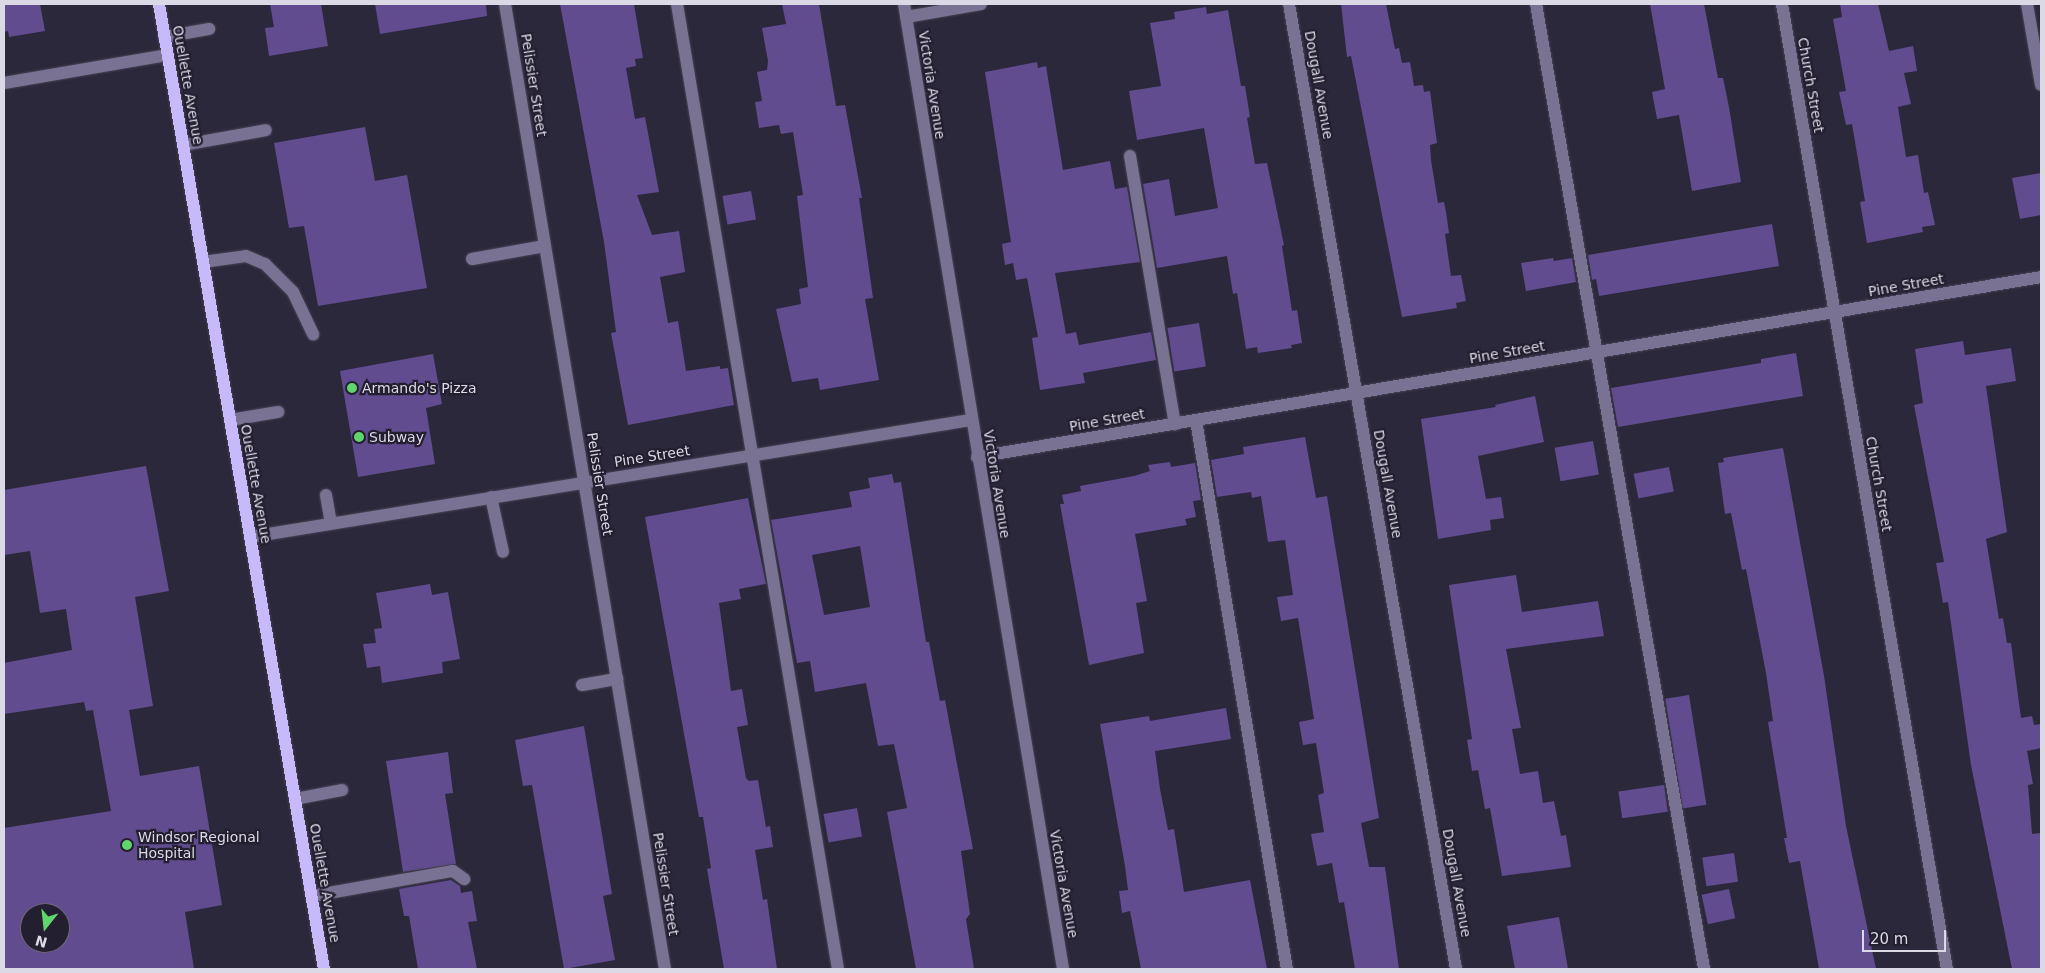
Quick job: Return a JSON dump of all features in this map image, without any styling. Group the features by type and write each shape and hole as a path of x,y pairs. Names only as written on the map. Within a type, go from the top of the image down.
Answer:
{"main road":[{"name":"Ouellette Avenue","path":"159,4 324,969"}],"street":[{"name":"Pelissier Street","path":"505,4 665,969"},
{"path":"677,4 838,969"},
{"name":"Victoria Avenue","path":"904,4 970,420 1063,969"},
{"path":"906,17 981,4"},
{"name":"Dougall Avenue","path":"1289,4 1456,969"},
{"path":"1536,4 1704,969"},
{"name":"Church Street","path":"1782,4 1947,969"},
{"path":"2027,4 2041,85"},
{"path":"164,37 209,30"},
{"path":"4,83 167,56"},
{"path":"183,144 266,130"},
{"path":"1130,156 1175,424"},
{"path":"472,259 545,246"},
{"path":"203,262 246,256 265,264 294,292 313,334"},
{"name":"Pine Street","path":"977,457 2041,277"},
{"path":"230,420 278,412"},
{"name":"Pine Street","path":"250,537 970,420"},
{"path":"1196,420 1288,969"},
{"path":"326,495 331,523"},
{"path":"491,497 503,552"},
{"path":"582,685 617,679"},
{"path":"295,799 342,790"},
{"path":"312,896 453,871 464,879"}],"building":[{"path":"4,4 40,4 45,31 9,37 8,31 4,32"},
{"path":"270,4 321,4 328,46 269,56 265,28 274,27"},
{"path":"375,4 486,4 487,16 380,34"},
{"path":"560,4 634,4 643,58 635,59 636,66 626,68 635,119 645,117 659,192 637,195 652,235 679,231 685,272 660,277 668,323 678,321 686,371 720,366 720,369 728,368 734,405 628,425 611,333 616,332 604,242"},
{"path":"782,4 819,4 836,106 845,105 862,198 859,198 873,298 865,299 879,380 820,390 818,378 792,382 776,309 801,304 799,289 808,287 797,196 803,195 793,132 781,134 779,125 759,128 755,102 762,101 757,72 767,70 768,61 762,28 786,24"},
{"path":"1341,4 1386,4 1395,49 1399,48 1402,63 1410,62 1414,86 1423,85 1424,92 1430,91 1437,143 1430,145 1431,160 1438,203 1444,202 1446,212 1449,233 1445,234 1451,276 1461,275 1466,301 1456,303 1457,308 1402,317 1351,56 1347,57"},
{"path":"1650,4 1704,4 1718,78 1723,78 1741,182 1692,191 1679,115 1657,119 1652,92 1665,89"},
{"path":"1840,4 1878,4 1889,51 1913,46 1917,71 1904,73 1911,104 1898,107 1906,157 1918,155 1924,193 1928,192 1935,225 1922,227 1923,232 1867,243 1860,202 1865,201 1852,124 1846,125 1839,92 1846,91 1833,19 1842,17"},
{"path":"1206,7 1207,14 1228,10 1241,86 1245,86 1250,117 1247,118 1255,164 1267,163 1284,245 1282,246 1292,311 1297,310 1302,343 1291,345 1292,348 1258,353 1257,347 1246,349 1237,293 1233,294 1227,256 1157,268 1143,184 1169,179 1175,216 1218,208 1204,128 1137,140 1129,91 1161,86 1150,23 1175,19 1174,12"},
{"path":"1037,62 1038,68 1046,66 1063,170 1110,161 1115,189 1127,187 1140,262 1055,273 1066,334 1076,332 1079,345 1151,332 1156,360 1083,373 1085,383 1040,390 1032,338 1038,337 1027,278 1016,280 1013,263 1005,265 1002,244 1011,242 985,72"},
{"path":"365,127 375,181 407,175 427,288 318,306 304,226 289,228 274,143"},
{"path":"2041,173 2041,215 2020,219 2012,178"},
{"path":"751,191 756,220 727,225 722,196"},
{"path":"1772,224 1779,266 1599,296 1596,279 1592,280 1588,255"},
{"path":"1553,258 1554,261 1572,258 1576,282 1526,291 1521,263"},
{"path":"1199,323 1206,366 1174,371 1167,328"},
{"path":"1963,341 1965,355 2011,348 2016,381 1986,386 2007,532 1986,539 1999,619 2003,618 2007,643 2011,643 2021,718 2032,716 2034,725 2041,724 2041,748 2027,751 2033,784 2028,785 2032,834 2041,833 2041,969 2012,969 1971,765 1948,602 1943,603 1936,563 1944,562 1914,405 1923,403 1915,349"},
{"path":"1796,353 1803,396 1618,427 1611,388 1761,363 1761,359"},
{"path":"433,354 442,404 426,408 435,464 358,477 340,371"},
{"path":"1535,396 1544,442 1478,456 1486,499 1501,497 1504,518 1490,520 1491,530 1438,539 1421,419 1496,407 1495,405"},
{"path":"1305,437 1316,498 1327,496 1379,818 1361,823 1369,867 1385,867 1399,969 1355,969 1344,902 1339,903 1332,863 1317,866 1311,834 1324,832 1318,795 1324,793 1316,743 1303,745 1299,722 1314,719 1298,618 1281,621 1277,597 1293,595 1285,540 1268,542 1261,496 1252,498 1251,492 1217,497 1211,460 1244,454 1243,447"},
{"path":"1593,441 1599,474 1560,481 1555,448"},
{"path":"1783,448 1824,676 1846,826 1876,969 1819,969 1800,861 1789,863 1784,838 1787,838 1768,722 1773,721 1766,673 1746,569 1742,570 1731,513 1725,514 1718,463 1724,462 1723,458"},
{"path":"1170,462 1171,467 1195,463 1201,500 1193,501 1196,517 1185,519 1187,525 1135,534 1147,601 1136,603 1144,653 1089,665 1060,504 1064,504 1062,495 1081,491 1080,486 1134,476 1150,471 1148,465"},
{"path":"146,466 169,591 135,597 153,706 129,710 140,776 199,766 222,905 185,912 194,969 4,969 4,828 111,811 93,710 86,711 84,702 4,714 4,663 72,650 66,609 40,613 30,551 4,555 4,490"},
{"path":"1669,467 1674,492 1638,498 1634,474"},
{"path":"892,474 894,483 901,482 926,642 929,642 940,701 945,700 973,849 961,851 970,914 966,919 974,969 916,969 887,812 907,808 894,744 878,746 866,683 815,692 810,661 797,663 771,520 852,507 849,492 870,488 868,478","holes":["860,546 870,607 824,615 812,555"]},
{"path":"748,498 766,584 739,589 741,599 719,603 731,691 742,689 748,725 737,727 746,778 749,781 758,780 766,827 770,826 773,847 755,850 763,900 767,899 777,969 724,969 707,869 711,868 703,817 699,817 645,517"},
{"path":"1516,575 1522,612 1598,601 1604,636 1506,649 1521,728 1512,729 1520,774 1538,771 1543,803 1554,801 1561,836 1566,835 1571,867 1502,876 1490,808 1485,809 1478,770 1472,771 1467,740 1472,739 1449,585"},
{"path":"430,584 432,595 448,592 460,659 442,662 443,673 382,683 380,666 367,668 363,644 376,643 374,629 382,628 376,593"},
{"path":"1689,695 1706,805 1683,808 1665,699"},
{"path":"1226,708 1231,739 1155,751 1160,789 1168,830 1174,829 1184,892 1250,880 1267,969 1141,969 1130,911 1122,913 1119,891 1128,890 1100,724 1149,716 1150,721"},
{"path":"584,726 612,894 603,896 615,960 564,969 532,785 523,786 515,740"},
{"path":"448,752 453,793 445,794 456,864 403,872 386,761"},
{"path":"1664,785 1668,812 1622,818 1618,791"},
{"path":"857,808 862,837 829,842 824,814"},
{"path":"1734,853 1738,882 1706,886 1702,857"},
{"path":"451,880 460,886 461,893 472,891 477,921 468,922 477,969 418,969 409,916 404,916 399,889"},
{"path":"1729,889 1735,918 1708,924 1702,895"},
{"path":"1559,917 1568,969 1515,969 1507,926"}],"place":[{"name":"Armando's Pizza","path":"352,388"},
{"name":"Subway","path":"359,437"},
{"name":"Windsor Regional Hospital","path":"127,845"}]}
